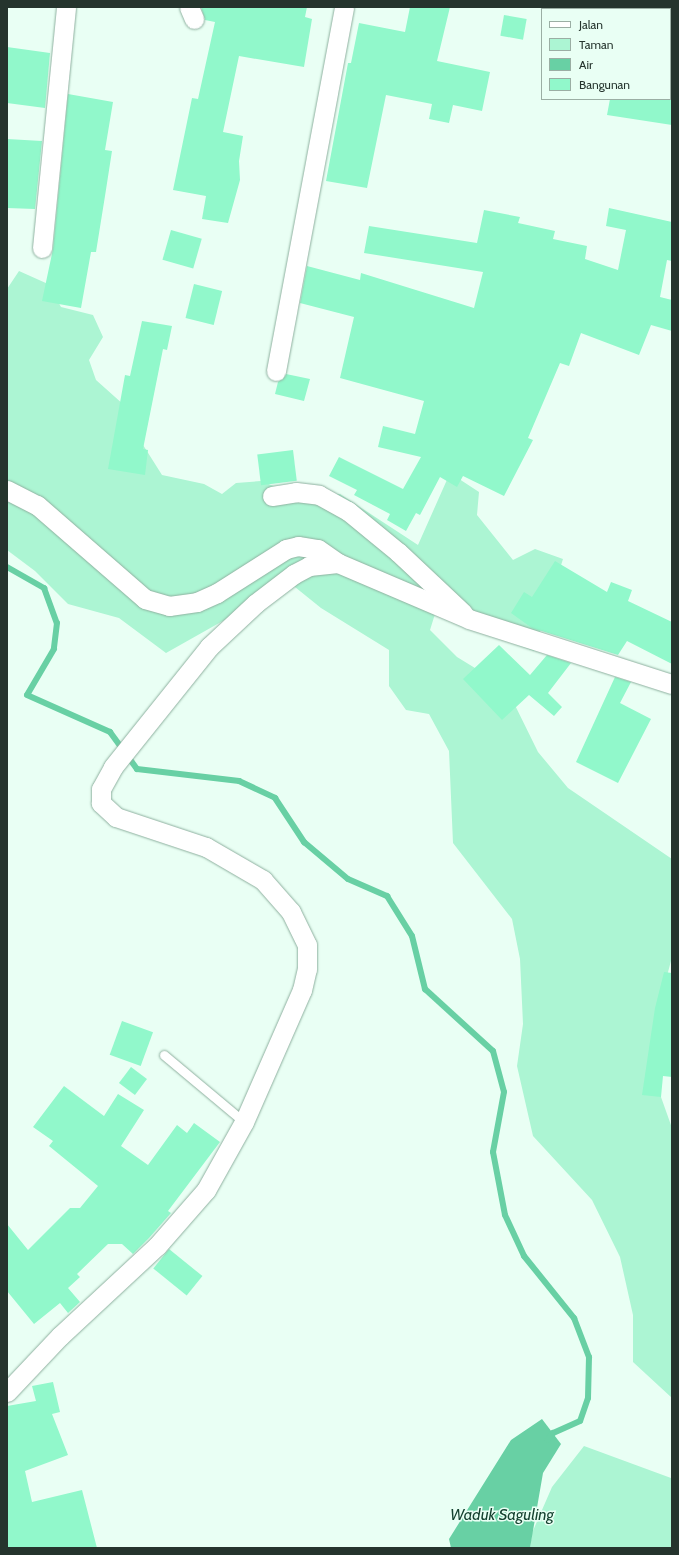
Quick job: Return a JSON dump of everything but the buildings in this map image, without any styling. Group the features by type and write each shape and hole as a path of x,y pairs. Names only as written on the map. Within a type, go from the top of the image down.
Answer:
{"street":[{"path":"42,248 66,7"},
{"path":"276,371 344,7"},
{"path":"7,490 37,505 145,599 170,606 197,602 217,593 286,549 318,549 338,563 469,619 672,684"},
{"path":"272,496 296,492 319,496 348,511 398,552 469,619"},
{"path":"7,1392 181,1221 206,1190 244,1122 294,1012 307,969 307,945 292,912 263,880 224,855 116,817 106,810 99,796 113,767 136,736 209,647 256,603 310,566 338,563"}],"lane":[{"path":"164,1055 244,1122"}],"green space":[{"path":"19,271 48,284 61,307 93,315 103,337 89,360 96,380 124,405 138,437 162,475 204,484 222,494 236,483 261,481 296,495 340,494 418,545 450,473 479,492 477,515 513,560 535,549 563,559 534,651 435,614 430,630 457,657 506,687 538,752 568,788 672,859 672,957 657,1014 650,1066 672,1128 672,1398 633,1362 633,1315 620,1257 592,1200 533,1136 517,1066 523,1024 520,959 512,919 453,843 449,751 429,714 406,710 389,686 389,650 321,608 290,583 166,653 119,618 68,604 35,571 7,550 7,289"},
{"path":"584,1446 671,1478 672,1476 672,1548 530,1548 532,1533 552,1487"}],"water":[{"name":"Waduk Saguling","path":"542,1419 561,1444 543,1473 530,1548 451,1548 449,1539 511,1440"}],"waterway":[{"path":"7,567 44,588 57,623 54,649 27,695 110,732 137,769 239,781 275,798 304,842 348,879 387,896 412,936 425,989 493,1051 504,1092 493,1152 505,1215 524,1256 574,1318 589,1357 588,1398 580,1421 553,1433 548,1439"}]}
